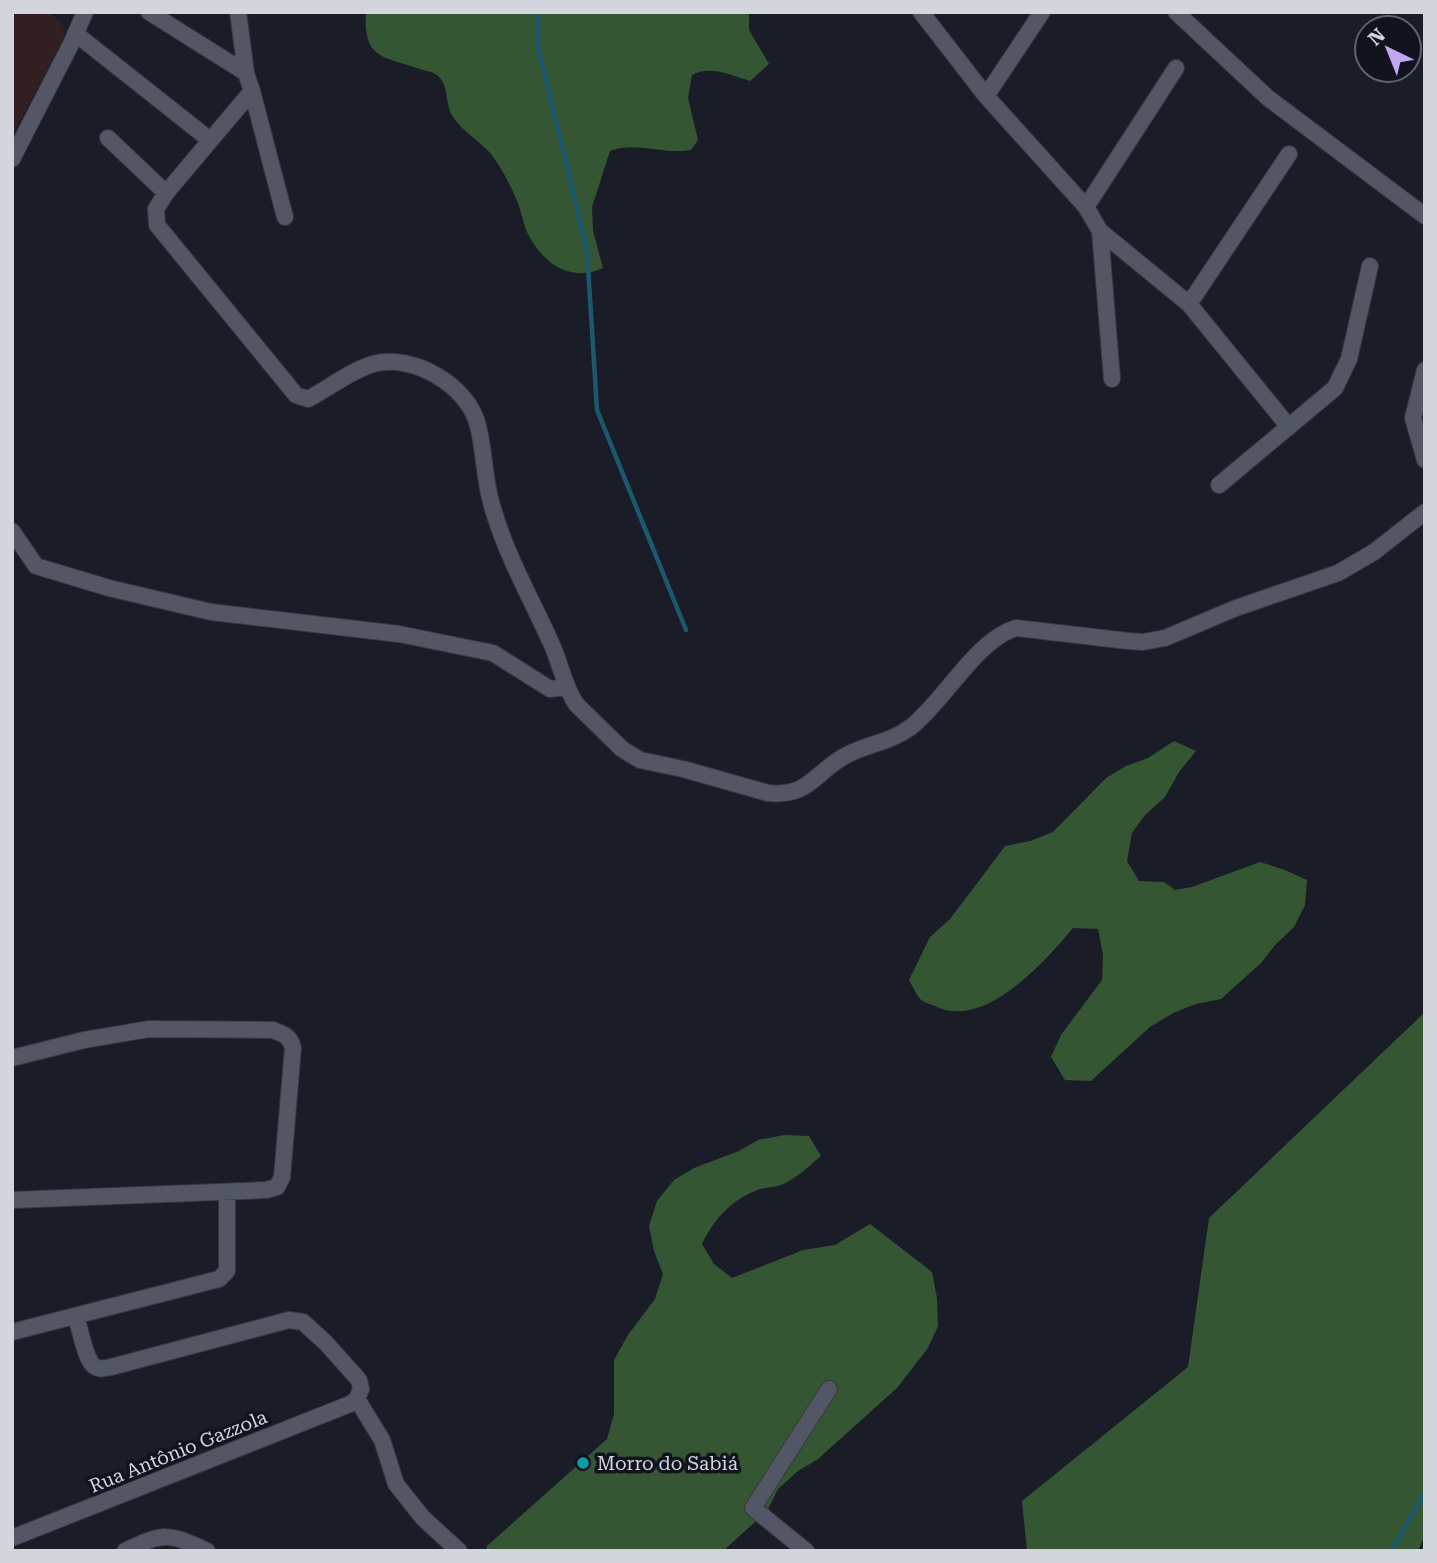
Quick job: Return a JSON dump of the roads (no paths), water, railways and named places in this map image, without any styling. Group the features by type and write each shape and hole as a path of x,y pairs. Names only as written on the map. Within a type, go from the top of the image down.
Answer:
{"street":[{"path":"66,12 210,140"},
{"path":"149,12 246,73"},
{"path":"238,12 246,73 285,217"},
{"path":"921,12 986,96 1086,207 1100,231 1189,304 1289,427"},
{"path":"986,96 1042,12"},
{"path":"1176,12 1268,98 1425,216"},
{"path":"12,159 80,23"},
{"path":"1086,207 1176,68"},
{"path":"252,91 166,193 156,209 155,216 164,235 296,395 308,399 359,370 388,362 415,366 444,382 462,396 469,404 478,425 486,484 493,512 512,560 553,646 566,687 576,704 634,758 768,793 798,791 842,758 891,740 913,725 987,645 1007,631 1016,628 1143,642 1165,638 1236,608 1338,573 1374,552 1425,512"},
{"path":"108,138 166,193"},
{"path":"1189,304 1289,154"},
{"path":"1100,231 1112,379"},
{"path":"1219,485 1335,388 1349,359 1370,266"},
{"path":"1425,370 1413,418 1425,460"},
{"path":"12,531 36,566 109,588 211,612 399,634 493,653 550,690 566,687"},
{"path":"12,1058 83,1040 149,1029 273,1030 291,1040 293,1048 282,1177 277,1187 227,1192 12,1200"},
{"path":"12,1332 223,1276 227,1270 227,1192"},
{"path":"76,1317 92,1365 99,1368 297,1320 326,1343 359,1380 361,1389 357,1399 382,1440 396,1484 423,1518 459,1551"},
{"path":"806,1551 753,1508 829,1389"},
{"name":"Rua Antônio Gazzola","path":"12,1538 168,1478 351,1404 357,1399"},
{"path":"125,1551 167,1535 207,1551"}],"waterway":[{"path":"538,12 538,47 587,250 597,410 686,630"},
{"path":"1391,1551 1425,1492"}],"place":[{"name":"Morro do Sabiá","path":"583,1463"}]}
